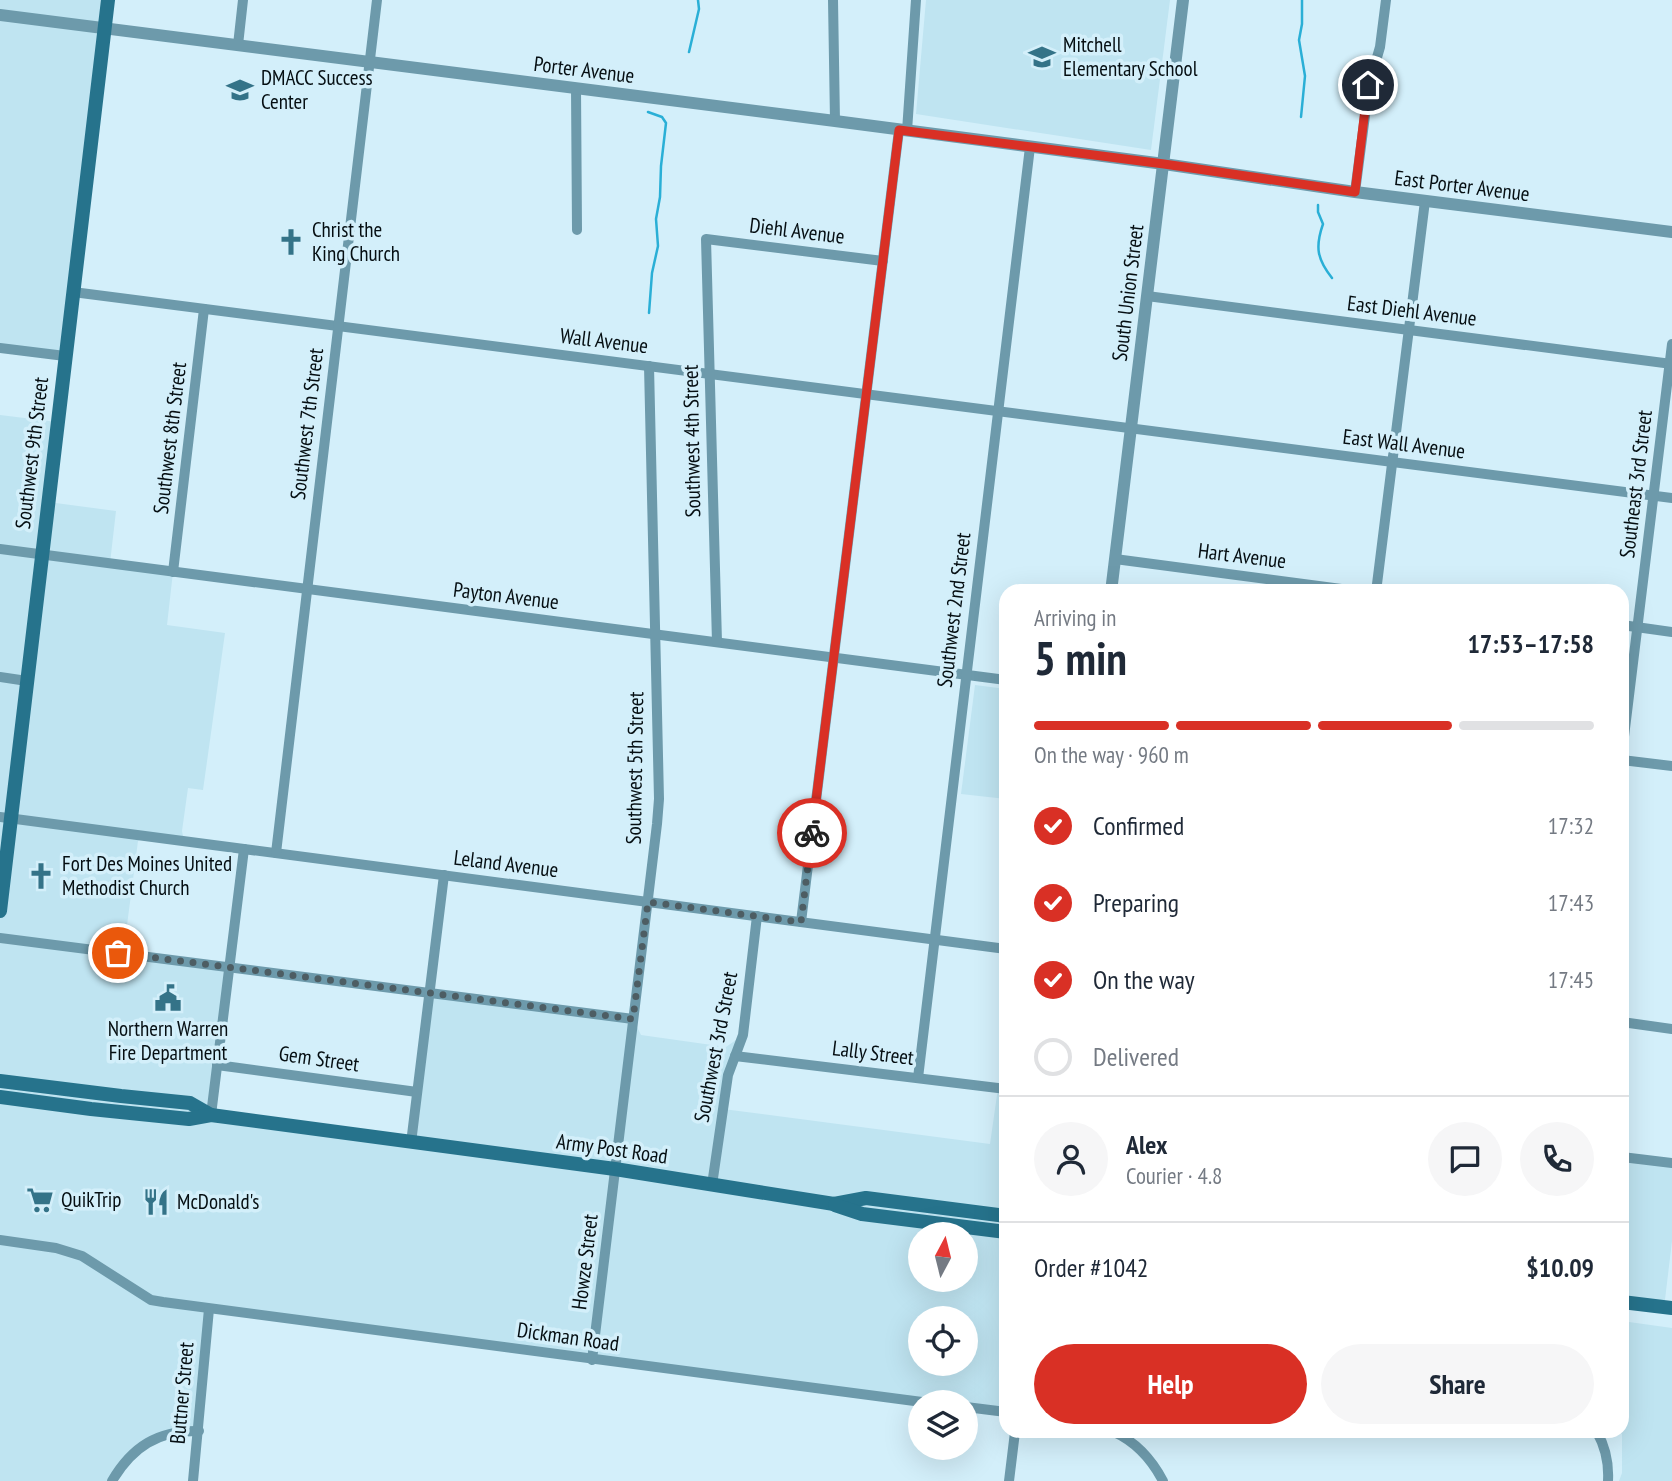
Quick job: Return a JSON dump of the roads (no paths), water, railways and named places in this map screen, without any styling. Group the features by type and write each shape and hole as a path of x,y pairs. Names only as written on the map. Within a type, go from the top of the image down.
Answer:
{"main road":[{"name":"Southwest 9th Street","path":"0,911 5,818 27,681 108,0"},
{"name":"Army Post Road","path":"0,1081 190,1103 211,1115"},
{"name":"Army Post Road","path":"0,1097 189,1119 211,1115 615,1169 834,1204 866,1198 999,1215"},
{"path":"834,1204 862,1214 999,1231"},
{"path":"1629,1303 1672,1308"}],"street":[{"path":"238,45 243,0"},
{"name":"Southwest 7th Street","path":"276,853 377,0"},
{"path":"833,0 835,121"},
{"path":"801,922 883,261 903,131 916,0"},
{"name":"South Union Street","path":"1112,584 1183,0"},
{"path":"1355,192 1368,85 1380,47 1386,0"},
{"name":"Porter Avenue","path":"0,15 1164,164"},
{"path":"576,89 577,230"},
{"name":"Southwest 2nd Street","path":"918,1078 1030,147"},
{"name":"East Porter Avenue","path":"1164,164 1355,192 1672,232"},
{"path":"1377,584 1425,201"},
{"name":"Diehl Avenue","path":"706,239 883,261"},
{"name":"Southwest 4th Street","path":"706,239 717,642"},
{"name":"Wall Avenue","path":"73,292 1132,427"},
{"name":"East Diehl Avenue","path":"1147,296 1671,363"},
{"name":"Southwest 8th Street","path":"173,572 204,309"},
{"name":"Southeast 3rd Street","path":"1629,694 1672,344"},
{"path":"0,348 65,356"},
{"name":"Southwest 5th Street","path":"615,1169 659,799 649,366"},
{"name":"East Wall Avenue","path":"1132,427 1672,498"},
{"name":"Payton Avenue","path":"0,549 999,679"},
{"name":"Hart Avenue","path":"1115,559 1304,584"},
{"path":"1629,626 1672,632"},
{"path":"0,677 27,681"},
{"path":"1629,761 1672,766"},
{"name":"Leland Avenue","path":"5,818 999,948"},
{"path":"211,1115 244,849"},
{"path":"411,1143 444,875"},
{"name":"Southwest 3rd Street","path":"712,1185 728,1075 743,1035 757,916"},
{"path":"0,938 633,1019"},
{"path":"1629,1023 1672,1029"},
{"name":"Lally Street","path":"735,1056 999,1088"},
{"name":"Gem Street","path":"217,1065 417,1092"},
{"path":"1629,1158 1672,1163"},
{"name":"Howze Street","path":"592,1360 615,1169"},
{"name":"Dickman Road","path":"0,1240 56,1248 82,1256 151,1300 908,1400"},
{"name":"Buttner Street","path":"193,1481 209,1309"},
{"path":"978,1408 999,1411"},
{"path":"112,1481 122,1464 150,1441 167,1434 198,1431"},
{"path":"1009,1481 1014,1438"},
{"path":"1124,1438 1143,1452 1163,1481"},
{"path":"1600,1438 1607,1454 1608,1481"}],"waterway":[{"path":"689,52 699,9 698,0"},
{"path":"1301,117 1305,76 1299,40 1302,0"},
{"path":"648,112 662,117 666,123 656,219 658,246 652,273 649,313"},
{"path":"1318,205 1323,224 1319,252 1323,265 1332,278"}],"place":[{"name":"Mitchell Elementary School","path":"1042,57"},
{"name":"DMACC Success Center","path":"240,90"},
{"name":"Christ the King Church","path":"291,242"},
{"name":"Fort Des Moines United Methodist Church","path":"41,876"},
{"name":"Northern Warren Fire Department","path":"168,998"},
{"name":"QuikTrip","path":"40,1200"},
{"name":"McDonald's","path":"156,1202"}]}
